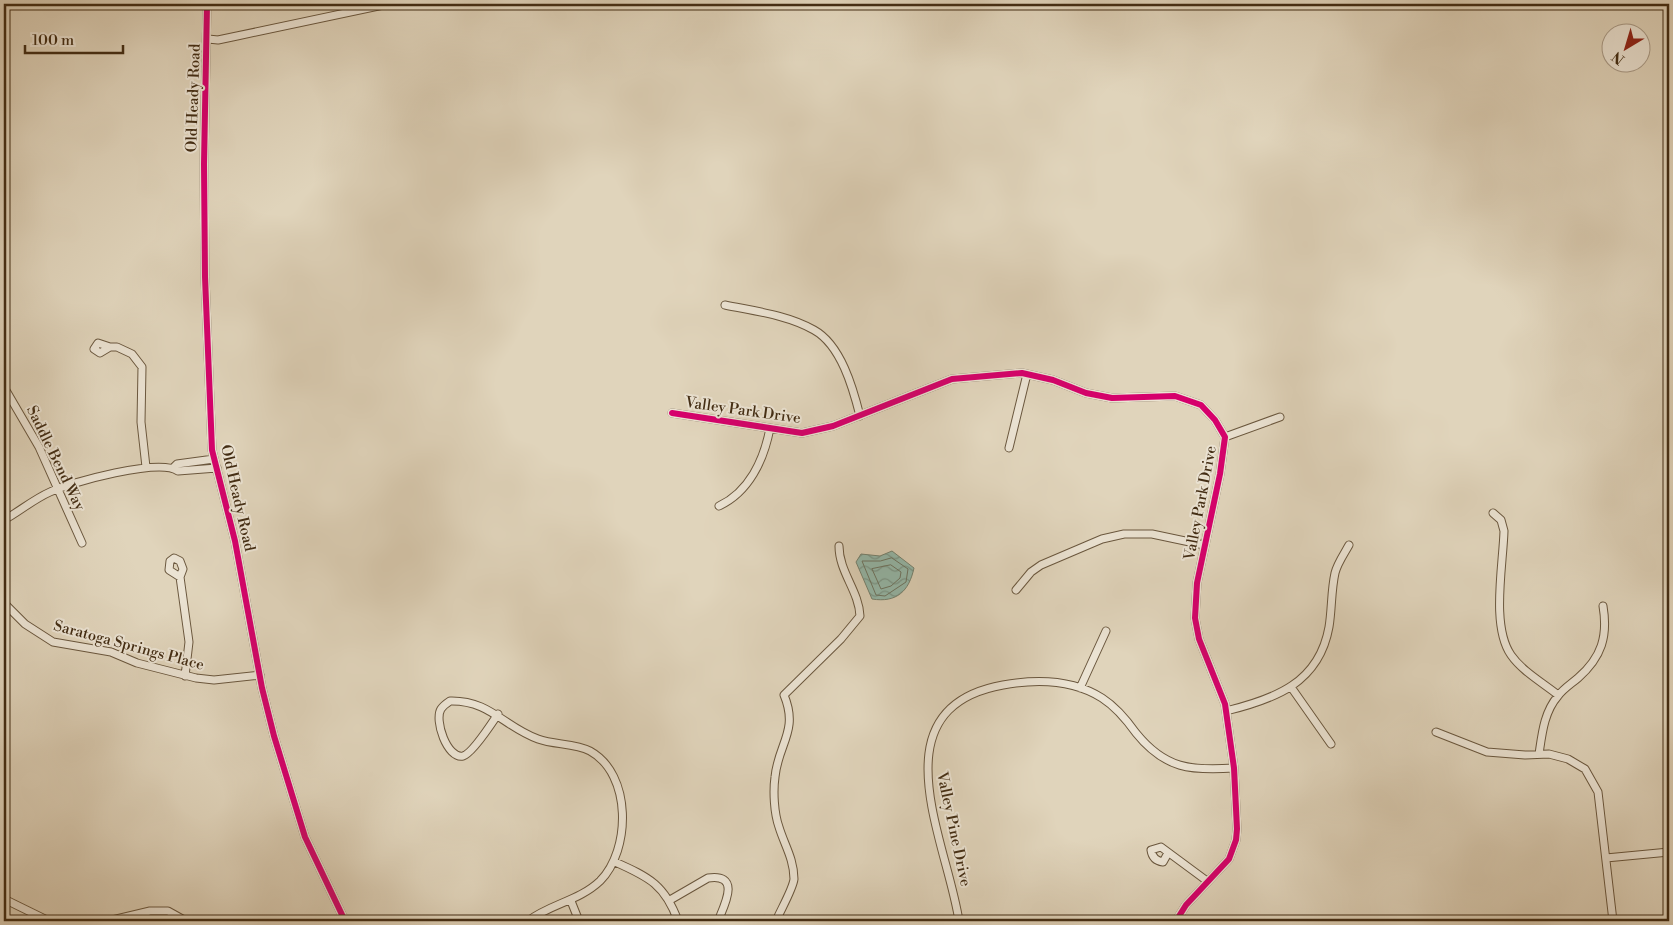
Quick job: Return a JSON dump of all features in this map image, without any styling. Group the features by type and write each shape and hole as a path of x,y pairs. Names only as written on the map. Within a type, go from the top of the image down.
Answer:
{"street":[{"name":"Old Heady Road","path":"207,4 208,39 204,164 205,272 214,459 236,541 260,674 274,736 302,830 321,875 345,921"},
{"path":"208,39 218,40 388,4"},
{"path":"725,305 782,317 815,330 833,348 855,396 860,416"},
{"path":"110,347 117,347 132,354 142,367 141,422 146,467"},
{"path":"1009,448 1027,374"},
{"name":"Valley Park Drive","path":"672,413 802,433 833,426 952,379 1027,374 1053,380 1086,393 1112,398 1175,396 1201,405 1216,420 1225,437 1220,474 1197,583 1195,618 1199,639 1226,712 1234,768 1236,840 1224,866 1207,881 1186,905 1176,921"},
{"name":"Saddle Bend Way","path":"4,387 39,448 56,490 82,542"},
{"path":"1225,437 1280,417"},
{"path":"719,506 735,498 753,475 766,450 770,428"},
{"path":"174,468 177,464 214,459"},
{"path":"4,520 56,490 104,475 146,467 174,468 178,471 217,468"},
{"path":"1493,513 1501,520 1504,531 1500,613 1502,639 1512,656 1558,695"},
{"path":"1016,590 1041,565 1115,536 1152,534 1204,545"},
{"path":"776,921 794,879 790,854 778,827 774,785 776,768 789,729 790,709 784,695 840,639 860,616 860,603 839,558 839,546"},
{"path":"1226,712 1265,701 1291,687 1316,662 1325,642 1329,626 1335,573 1349,546"},
{"path":"180,577 189,642 185,676"},
{"name":"Saratoga Springs Place","path":"4,604 25,624 53,642 111,652 137,663 185,676 214,680 260,674"},
{"path":"1539,754 1546,718 1558,695 1588,670 1599,654 1605,639 1603,606"},
{"path":"1080,688 1106,631"},
{"name":"Valley Pine Drive","path":"959,921 926,777 926,760 930,738 953,707 970,695 982,690 1034,681 1058,683 1080,688 1110,703 1144,742 1171,763 1194,770 1234,768"},
{"path":"1291,687 1331,744"},
{"path":"498,714 471,752 463,756 454,754 448,747 439,722 440,710 450,701 477,704 498,714 513,726 537,739 589,750 608,767 619,785 622,817 615,862 599,881 571,901 541,912 528,921"},
{"path":"1436,732 1487,752 1503,755 1549,754 1568,758 1585,769 1598,792 1613,921"},
{"path":"1606,858 1669,852"},
{"path":"1168,853 1207,881"},
{"path":"615,862 656,884 670,900 678,921"},
{"path":"670,900 708,878 715,877 723,880 728,885 730,892 718,921"},
{"path":"4,899 49,921"},
{"path":"571,901 579,921"},
{"path":"108,921 150,911 168,911 186,921"}],"water":[{"path":"892,551 914,568 912,576 901,594 888,599 872,599 856,562 861,554 880,556"}],"cycle path":[{"path":"207,4 204,164 205,277 212,450 235,541 262,688 274,736 305,837 345,921"},
{"path":"672,413 802,433 833,426 952,379 1022,373 1053,380 1086,393 1112,398 1175,396 1201,405 1215,420 1225,437 1220,474 1197,583 1195,618 1199,639 1225,704 1234,768 1237,829 1236,840 1229,859 1186,905 1176,921"}]}
